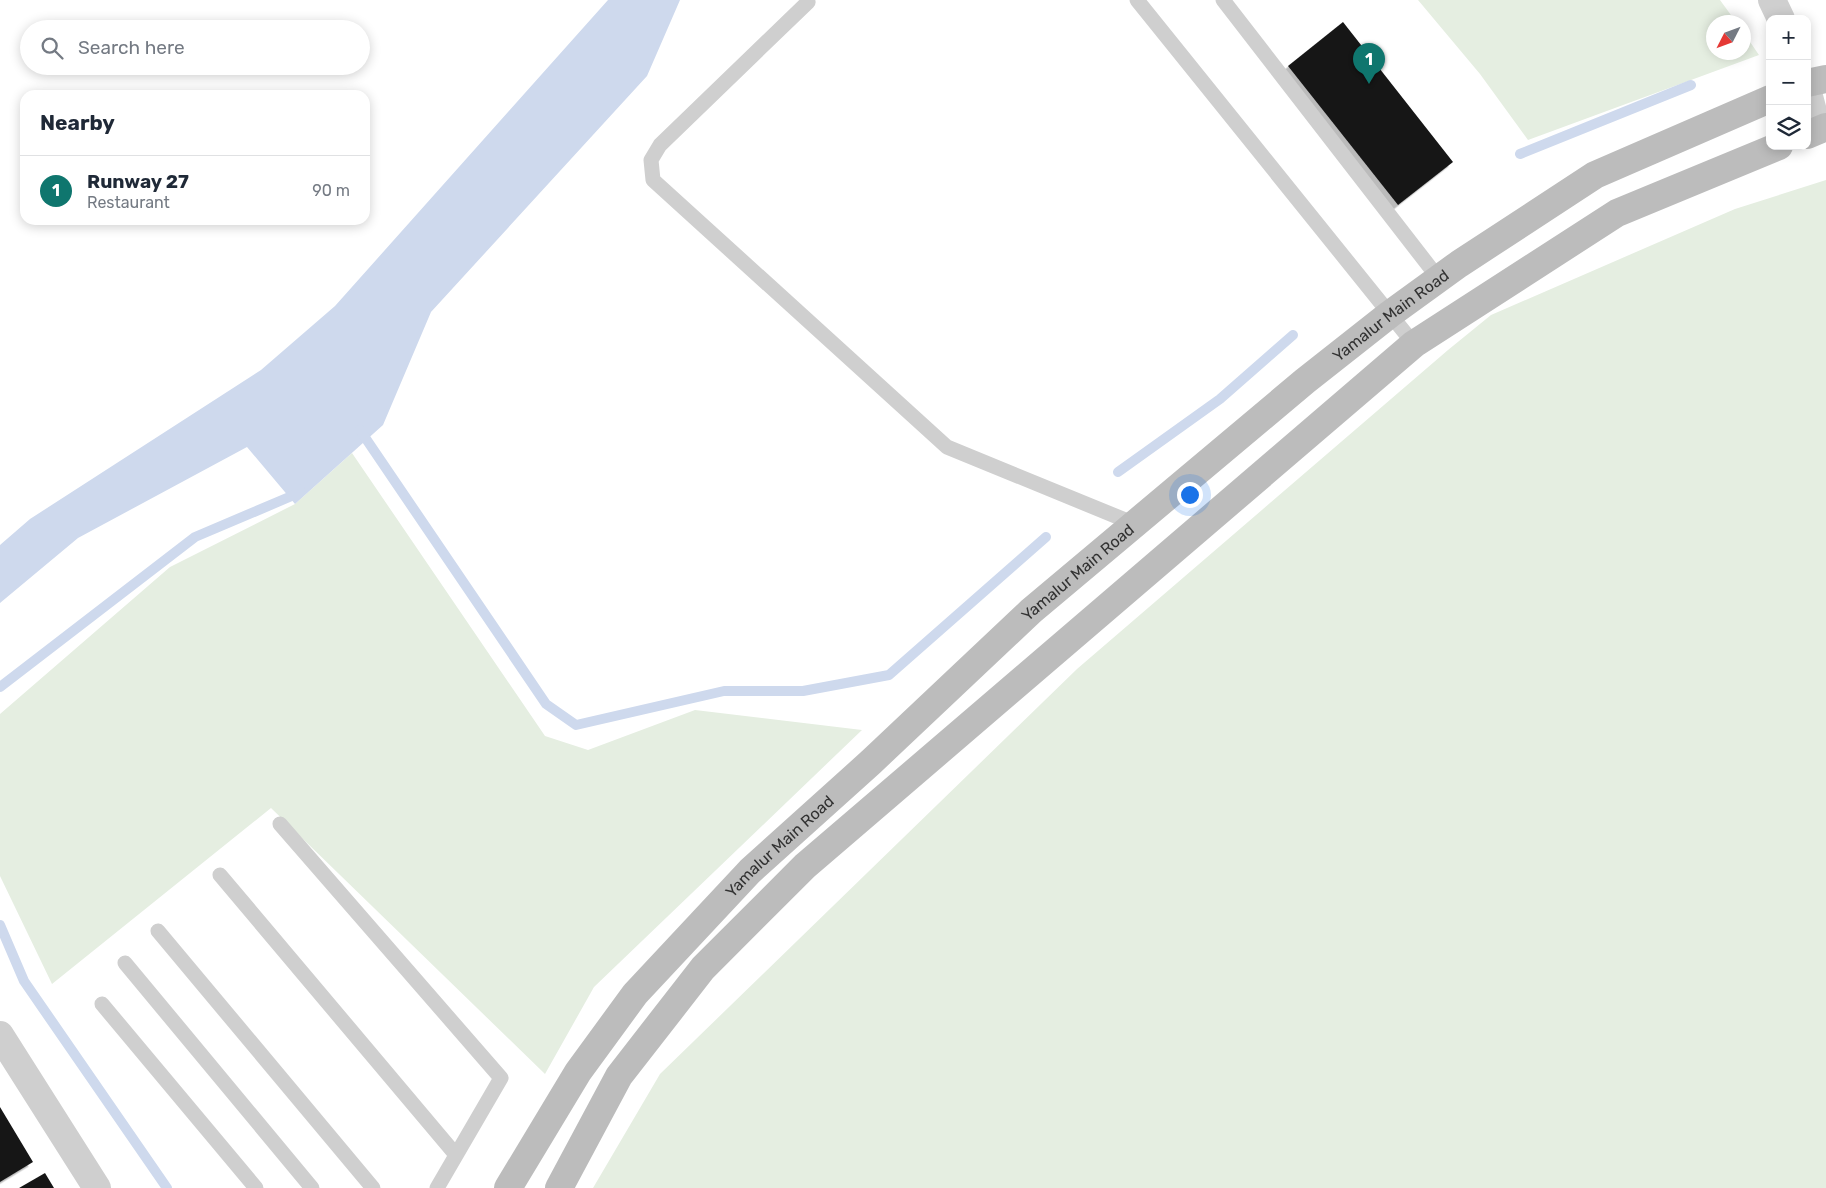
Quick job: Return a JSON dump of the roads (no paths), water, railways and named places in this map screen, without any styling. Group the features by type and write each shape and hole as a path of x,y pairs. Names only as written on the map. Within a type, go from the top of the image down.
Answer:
{"street":[{"path":"1772,0 1779,15"},
{"path":"1811,82 1826,79"},
{"name":"Yamalur Main Road","path":"508,1188 578,1072 636,994 750,871 871,762 1031,611 1306,380 1390,314 1439,279 1595,175 1766,101"},
{"path":"1811,105 1817,131"},
{"name":"Yamalur Main Road","path":"558,1188 619,1076 703,968 805,866 1414,344 1617,214 1770,150"},
{"path":"0,1035 97,1188"}],"lane":[{"path":"807,0 808,2 660,145 651,160 653,180 947,447 1135,524"},
{"path":"1138,0 1414,344"},
{"path":"1223,0 1439,279"},
{"path":"280,824 501,1078 437,1188"},
{"path":"220,876 456,1155"},
{"path":"158,931 373,1188"},
{"path":"124,962 312,1188"},
{"path":"102,1004 256,1188"}],"water":[{"path":"608,0 680,0 647,76 431,312 383,425 295,504 247,447 78,538 0,603 0,545 30,519 261,370 335,306"}],"waterway":[{"path":"1520,154 1691,85"},
{"path":"1118,472 1220,399 1293,335"},
{"path":"360,430 546,704 576,725 724,691 803,691 889,675 1046,537"},
{"path":"0,687 195,537 294,495 300,489"},
{"path":"0,925 24,981 167,1188"}],"place":[{"name":"Runway 27","path":"1369,84"}]}
